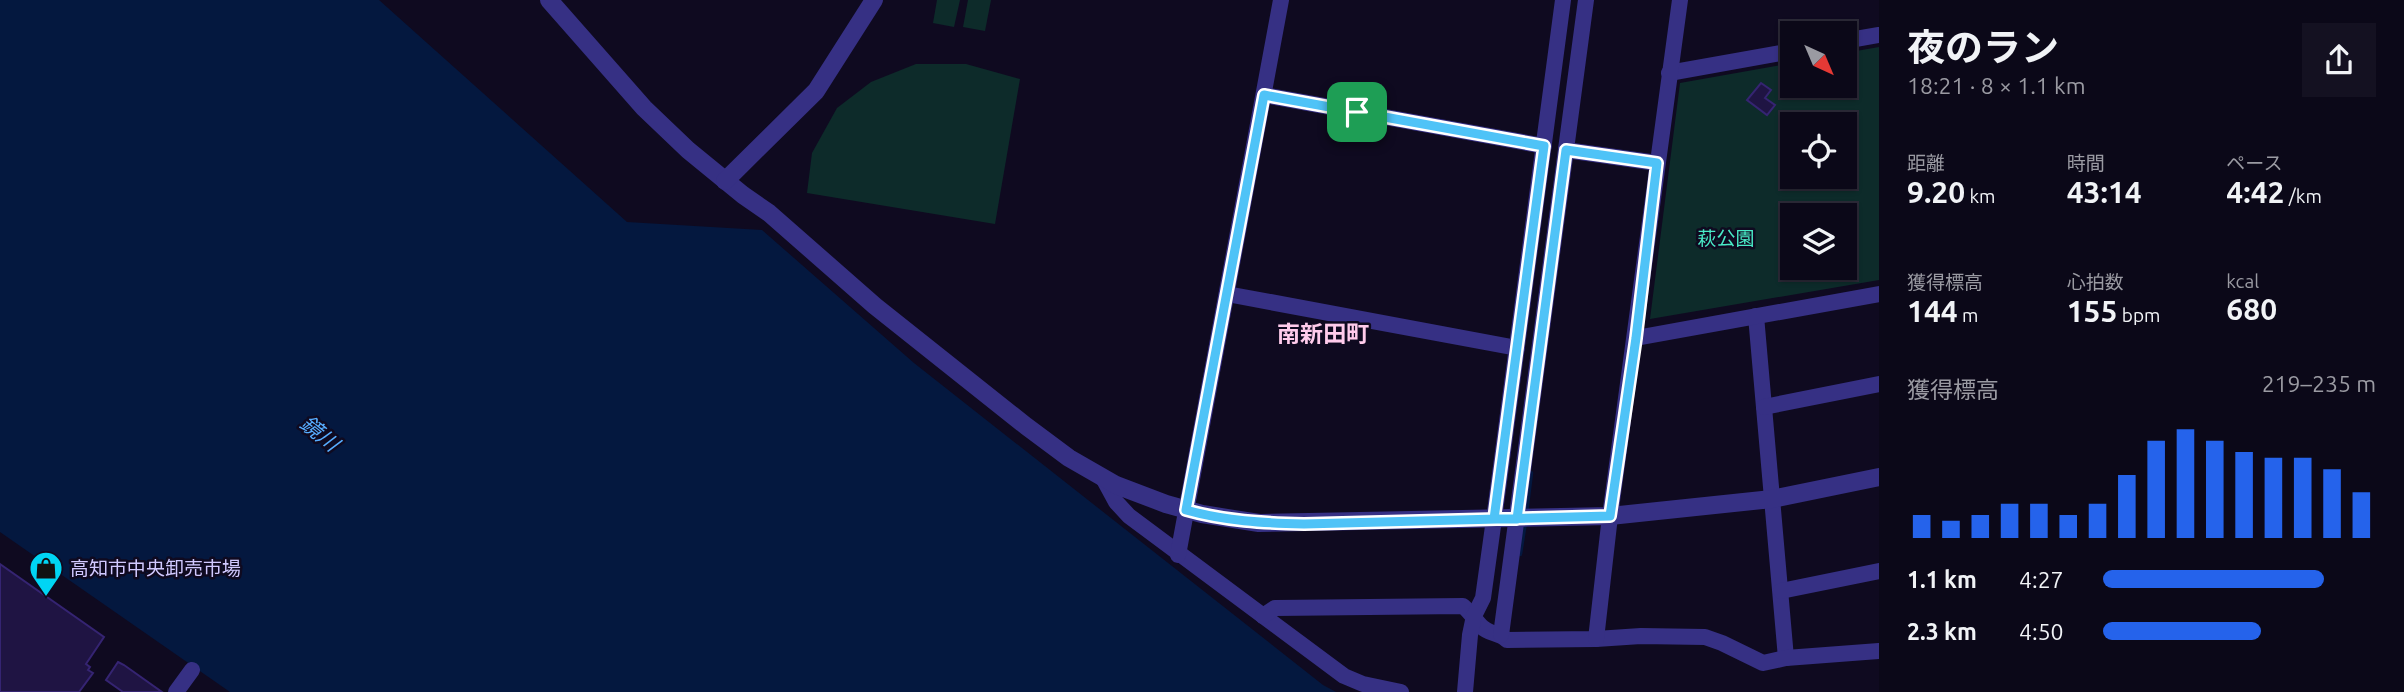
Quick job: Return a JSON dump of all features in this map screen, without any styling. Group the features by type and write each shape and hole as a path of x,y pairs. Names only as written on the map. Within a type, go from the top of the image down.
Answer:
{"street":[{"path":"549,0 645,108 725,181 769,213 875,306 1069,458 1103,478 1153,500 1186,510 1259,523 1517,519 1610,516 1772,499 1879,477"},
{"path":"725,181 816,91 874,0"},
{"path":"1178,555 1281,0"},
{"path":"1465,692 1474,616 1483,598 1563,0"},
{"path":"1501,635 1586,0"},
{"path":"1596,639 1610,516 1680,0"},
{"path":"1857,39 1879,35"},
{"path":"1669,73 1780,53"},
{"path":"1264,95 1544,146"},
{"path":"1566,150 1657,163"},
{"path":"1227,294 1517,348"},
{"path":"1636,338 1879,294"},
{"path":"1756,316 1786,658"},
{"path":"1764,407 1879,384"},
{"path":"1103,478 1116,502 1129,516 1343,676 1363,684 1401,692"},
{"path":"1781,592 1879,571"},
{"path":"1263,616 1275,608 1463,606 1483,629 1507,640 1705,637 1763,663 1786,658 1879,651"},
{"path":"176,692 192,670"}],"green space":[{"path":"937,0 960,0 954,27 933,23"},
{"path":"968,0 991,0 985,31 963,27"},
{"name":"萩公園","path":"1879,47 1879,280 1650,319 1680,83 1780,65 1780,98 1857,98 1857,51"},
{"path":"916,64 966,64 1020,79 995,224 807,193 812,153 837,108 871,82"}],"water":[{"name":"鏡川","path":"0,0 379,0 627,222 762,230 914,363 1323,685 1336,692 230,692 0,532"}],"building":[{"path":"1761,83 1771,90 1765,98 1775,105 1767,115 1747,100"},
{"path":"0,564 104,637 86,664 90,667 88,670 93,673 79,692 0,692"},
{"path":"118,662 162,692 123,692 106,680"}],"waterway":[{"path":"1526,513 1531,473"},
{"path":"1520,554 1525,522"}],"place":[{"name":"高知市中央卸売市場","path":"46,598"}],"district":[{"name":"南新田町","path":"1323,333"}],"route":[{"path":"1357,112 1264,95 1186,510 1233,520 1304,524 1610,516 1636,338 1657,163 1566,150 1517,519 1494,519 1544,146 1357,112"}]}
